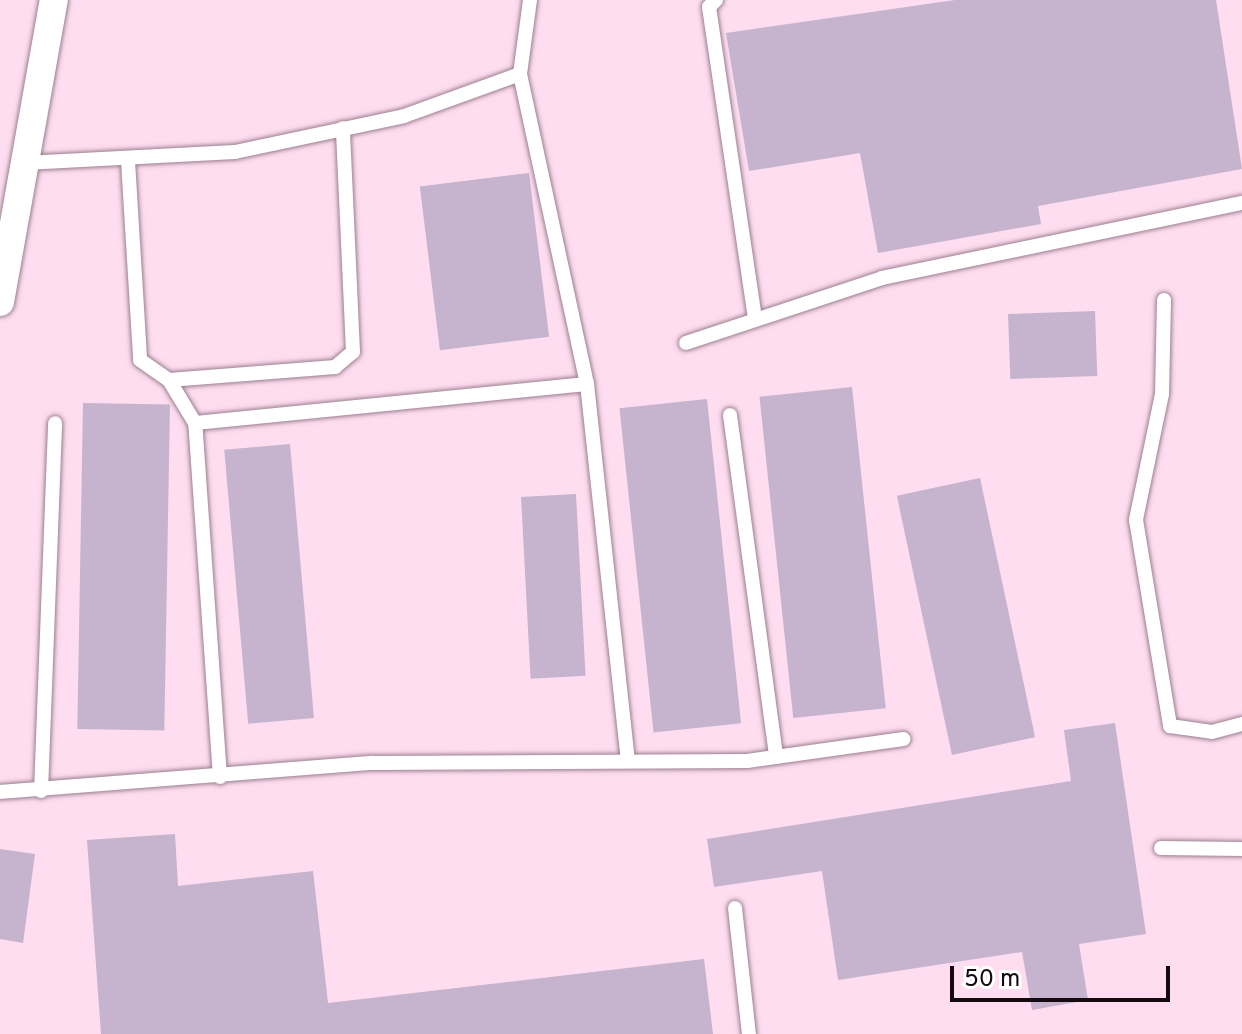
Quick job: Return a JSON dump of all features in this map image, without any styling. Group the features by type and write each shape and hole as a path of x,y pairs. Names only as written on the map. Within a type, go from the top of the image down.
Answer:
{"street":[{"path":"0,302 54,0"}],"lane":[{"path":"530,0 520,74 587,384 628,761"},
{"path":"716,0 709,7 755,320"},
{"path":"25,163 128,161 235,152 404,116 520,74"},
{"path":"169,380 335,367 353,352 343,128"},
{"path":"128,161 140,360 169,380 195,423 220,777"},
{"path":"686,343 882,278 1242,203"},
{"path":"1164,300 1162,394 1136,520 1170,726 1212,732 1242,724"},
{"path":"195,423 587,384"},
{"path":"730,415 776,757"},
{"path":"41,791 55,423"},
{"path":"0,792 372,763 776,757 903,739"},
{"path":"1161,848 1242,849"},
{"path":"735,908 749,1034"}],"building":[{"path":"955,0 1216,0 1242,169 1038,206 1041,224 878,253 860,153 749,171 726,33"},
{"path":"529,173 549,337 440,350 420,186"},
{"path":"1095,311 1097,376 1010,379 1008,314"},
{"path":"852,387 886,708 793,718 760,397"},
{"path":"707,399 741,723 654,732 619,408"},
{"path":"83,403 170,405 164,730 77,729"},
{"path":"290,444 314,718 248,724 224,450"},
{"path":"980,478 1035,737 952,755 897,496"},
{"path":"576,494 586,676 531,679 521,497"},
{"path":"1115,723 1146,934 1079,944 1088,1000 1032,1010 1022,952 838,980 822,871 714,887 707,839 1071,781 1064,730"},
{"path":"175,834 178,886 313,871 328,1003 704,959 713,1034 101,1034 87,840"},
{"path":"0,849 35,854 23,943 0,939"}]}
